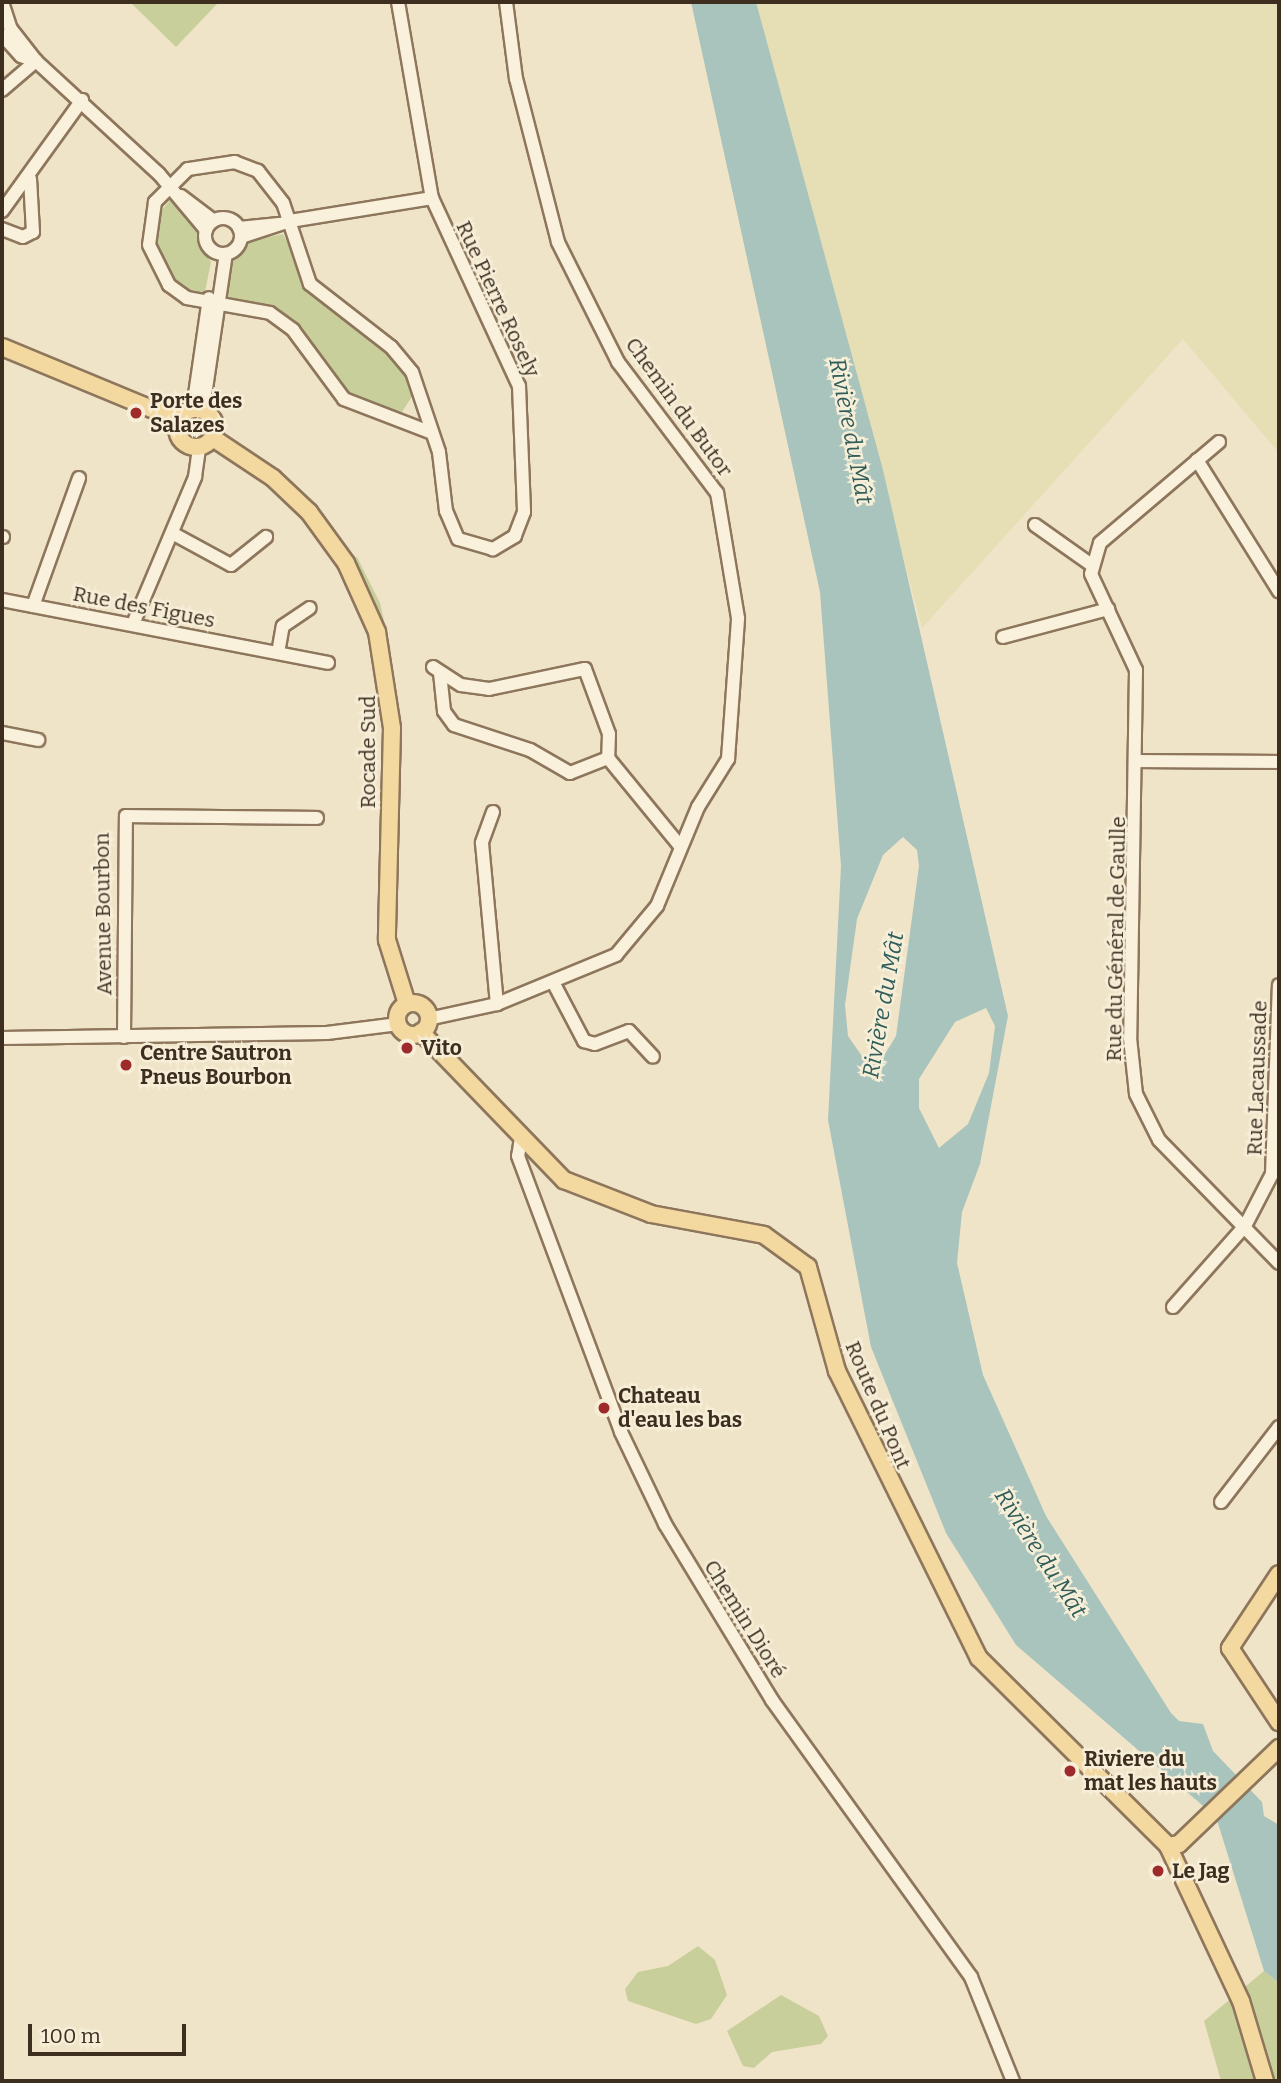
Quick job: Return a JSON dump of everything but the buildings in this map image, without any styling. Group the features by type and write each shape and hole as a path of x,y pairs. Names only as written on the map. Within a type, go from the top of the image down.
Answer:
{"main road":[{"path":"2,347 178,420"},
{"path":"198,409 215,425 213,438 199,447 179,437 178,420 198,409"},
{"name":"Rocade Sud","path":"213,438 273,478 309,512 346,564 377,632 392,728 387,940 407,1004"},
{"path":"407,1004 398,1024 408,1034 425,1026"},
{"name":"Route du Pont","path":"407,1004 421,1006 425,1026 522,1139 564,1180 600,1199 764,1235 808,1267 836,1371 979,1658 1174,1845 1241,2001 1265,2081"},
{"path":"1279,1574 1230,1648 1279,1722"},
{"path":"1174,1845 1275,1752"}],"street":[{"path":"3,2 11,29 36,61 82,100 210,225"},
{"name":"Rue Pierre Rosely","path":"398,2 432,198 519,386 524,512 515,536 503,545 478,549 458,539 446,511 432,433 404,359 310,284 266,180 235,162 188,169 174,190 155,202 149,246 169,285 213,306 253,307 282,320 344,398 378,416 402,416 432,433"},
{"name":"Chemin du Butor","path":"425,1026 497,1004 603,963 638,935 680,846 728,759 738,618 719,502 684,442 618,362 558,242 516,79 506,2"},
{"path":"2,35 21,56 36,61"},
{"path":"2,90 36,61"},
{"path":"2,211 30,179 82,100"},
{"path":"2,229 23,237 33,232 30,179"},
{"path":"198,409 221,254 240,233 432,198"},
{"path":"210,225 225,218 240,233"},
{"path":"210,225 208,246 221,254"},
{"path":"402,416 419,395"},
{"path":"1035,525 1090,564 1100,543 1219,442"},
{"path":"133,624 201,459 199,447"},
{"path":"1197,460 1279,591"},
{"path":"33,606 79,478"},
{"path":"172,533 231,565 266,537"},
{"name":"Rue du Général de Gaulle","path":"1090,564 1108,609 1133,655 1139,761 1130,1038 1136,1094 1158,1140 1279,1263"},
{"name":"Rue des Figues","path":"2,600 328,663"},
{"path":"278,653 283,626 310,608"},
{"path":"1003,637 1108,609"},
{"path":"608,758 570,773 530,750 454,725 444,711 437,670 489,688 585,669 609,734 608,758 680,846"},
{"path":"2,733 38,740"},
{"path":"1139,761 1279,762"},
{"path":"493,812 482,843 497,1004"},
{"name":"Avenue Bourbon","path":"124,1037 126,816 317,818"},
{"path":"553,982 584,1041 595,1044 629,1031 653,1057"},
{"name":"Rue Lacaussade","path":"1173,1307 1245,1226 1272,1174 1279,985"},
{"path":"2,1038 327,1033 398,1024"},
{"name":"Chemin Dioré","path":"522,1139 518,1156 621,1432 665,1524 772,1700 971,1977 1013,2081"},
{"path":"1221,1502 1279,1427"}],"shaded area":[{"path":"756,2 1279,2 1279,453 1183,339 922,628"}],"green space":[{"path":"130,2 219,2 176,47"},
{"path":"171,199 199,228 198,243 211,262 204,297 175,283 154,245 157,216"},
{"path":"283,234 312,293 391,350 412,383 413,395 402,412 354,400 340,389 287,319 225,304 227,263 246,242"},
{"path":"357,557 380,603 391,651 353,559"},
{"path":"698,1946 715,1960 727,1995 711,2019 696,2024 628,2001 625,1989 638,1972 668,1966"},
{"path":"1264,1971 1279,1983 1279,2081 1221,2081 1204,2021"},
{"path":"781,1995 819,2016 828,2036 821,2044 772,2052 754,2068 743,2066 727,2031"}],"water":[{"name":"Rivière du Mât","path":"691,2 756,2 883,470 1008,1016 980,1164 962,1212 957,1263 983,1375 1046,1516 1171,1713 1179,1721 1203,1724 1213,1751 1262,1802 1264,1816 1279,1825 1279,1983 1264,1971 1216,1817 1016,1645 946,1533 871,1347 828,1120 841,866 820,592","holes":["903,837 917,850 919,866 896,1036 885,1054 866,1062 848,1036 845,1005 857,919 883,855","986,1008 995,1026 989,1073 968,1124 939,1148 919,1108 919,1079 955,1022"]}],"place":[{"name":"Porte des Salazes","path":"136,413"},
{"name":"Vito","path":"407,1048"},
{"name":"Centre Sautron Pneus Bourbon","path":"126,1065"},
{"name":"Chateau d'eau les bas","path":"604,1408"},
{"name":"Riviere du mat les hauts","path":"1070,1771"},
{"name":"Le Jag","path":"1158,1871"}]}
